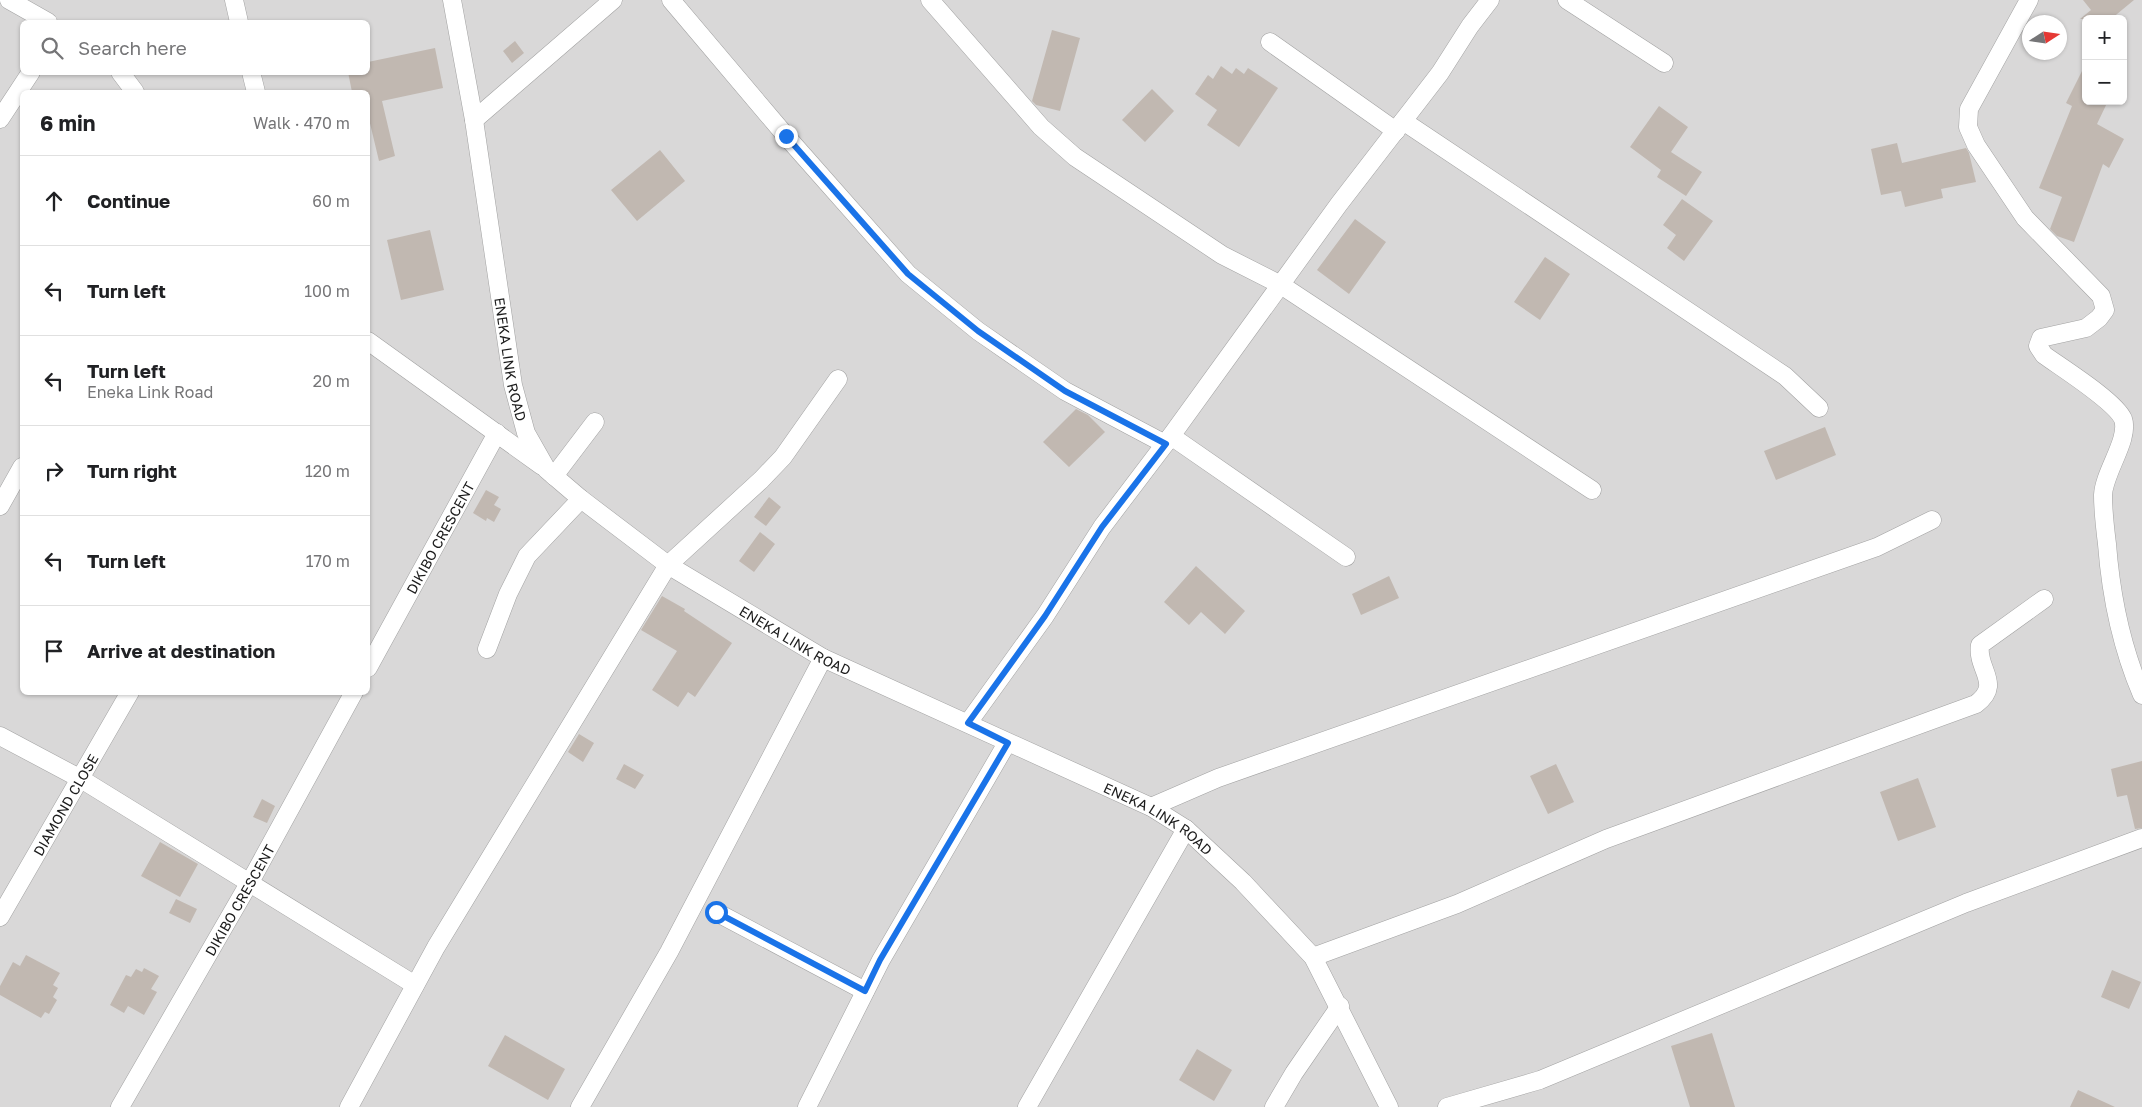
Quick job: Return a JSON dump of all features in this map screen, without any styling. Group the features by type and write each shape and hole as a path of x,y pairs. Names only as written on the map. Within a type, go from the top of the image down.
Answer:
{"street":[{"path":"9,0 44,20"},
{"path":"234,0 239,20"},
{"name":"ENEKA LINK ROAD","path":"452,0 474,120 513,385 526,434 551,473 581,499 668,565 824,658 1152,807 1186,829 1243,882 1313,957 1340,1006 1389,1107"},
{"path":"474,120 613,0"},
{"path":"671,0 786,136 908,274 978,331 1065,391 1168,440 1346,557"},
{"path":"930,0 1028,112 1075,157 1222,255 1281,285 1592,490"},
{"path":"968,723 1045,616 1102,527 1168,440 1339,204 1400,126 1490,0"},
{"path":"1567,0 1664,64"},
{"path":"2029,0 1969,109 1968,127 1976,145 2025,218 2101,296 2104,310 2092,324 2086,328 2041,338 2038,346 2044,355 2116,408 2123,421 2123,437 2106,476 2103,494 2104,516 2116,619 2132,673 2142,695"},
{"path":"1270,42 1785,376 1818,408"},
{"path":"0,119 29,75"},
{"path":"122,75 134,90"},
{"path":"252,75 256,90"},
{"path":"370,342 551,473 595,422"},
{"path":"349,1107 436,947 668,565 755,486 783,457 838,379"},
{"name":"DIKIBO CRESCENT","path":"370,664 497,433"},
{"path":"0,506 20,471"},
{"path":"487,649 513,581 527,556 581,499"},
{"path":"1152,807 1227,775 1877,547 1932,520"},
{"path":"1313,957 1457,904 1606,839 1976,704 1985,698 1988,689 1987,676 1979,653 1980,645 1996,631 2044,600"},
{"path":"580,1107 669,952 824,658"},
{"name":"DIAMOND CLOSE","path":"0,917 128,695"},
{"name":"DIKIBO CRESCENT","path":"120,1107 249,884 352,695"},
{"path":"0,736 80,779 415,985"},
{"path":"807,1107 880,960 1008,743"},
{"path":"1027,1107 1186,829"},
{"path":"1447,1107 1540,1080 1966,903 2142,838"},
{"path":"716,912 865,991"},
{"path":"1274,1107 1294,1073 1340,1006"}],"shaded area":[{"path":"0,0 2142,0 2142,1107 0,1107"}],"building":[{"path":"2083,0 2134,0 2116,15 2085,15 2091,10"},
{"path":"1052,30 1080,38 1060,111 1036,105 1032,101"},
{"path":"515,41 524,53 512,63 503,51"},
{"path":"435,48 443,88 382,101 395,156 379,161 370,123 370,90 352,90 349,75 370,75 370,62"},
{"path":"1221,66 1232,74 1236,68 1244,74 1248,68 1278,88 1239,147 1207,125 1217,110 1195,94 1208,75 1213,79"},
{"path":"2082,71 2082,105 2106,105 2097,124 2124,139 2109,168 2103,164 2074,242 2057,236 2050,229 2062,197 2039,188 2072,106 2066,103"},
{"path":"1152,89 1174,111 1145,142 1122,120"},
{"path":"1659,106 1688,127 1671,152 1702,172 1686,196 1657,177 1661,170 1630,147"},
{"path":"1897,143 1902,163 1966,148 1976,182 1941,189 1943,198 1905,207 1901,191 1881,195 1871,149"},
{"path":"660,150 685,181 637,221 611,190"},
{"path":"1682,199 1713,221 1684,261 1667,248 1676,235 1663,225"},
{"path":"1355,219 1386,242 1349,294 1317,270"},
{"path":"430,230 444,290 401,300 387,240"},
{"path":"1545,257 1570,274 1540,320 1514,302"},
{"path":"1076,409 1088,415 1105,432 1069,467 1043,442"},
{"path":"1825,427 1836,455 1776,480 1764,451"},
{"path":"486,490 499,497 494,505 501,509 494,522 487,518 486,521 473,513"},
{"path":"769,497 781,507 766,526 754,517"},
{"path":"760,532 775,544 754,572 739,561"},
{"path":"1196,566 1245,611 1225,634 1201,612 1189,625 1164,602"},
{"path":"1389,576 1399,598 1361,615 1352,594"},
{"path":"662,596 685,609 684,611 732,643 695,697 688,692 678,707 652,690 677,651 641,630"},
{"path":"579,734 594,743 583,762 568,752"},
{"path":"2142,761 2142,828 2135,829 2127,795 2117,797 2111,769"},
{"path":"624,764 644,775 635,789 616,779"},
{"path":"1556,764 1574,802 1548,814 1530,776"},
{"path":"1918,778 1936,827 1898,841 1880,792"},
{"path":"262,799 275,806 267,823 253,817"},
{"path":"160,842 198,864 180,897 141,876"},
{"path":"176,899 197,909 190,923 169,913"},
{"path":"26,955 60,973 53,985 58,988 53,997 57,1000 49,1014 45,1012 41,1018 0,995 0,986 13,962 20,966"},
{"path":"144,968 159,976 151,989 157,992 144,1015 128,1006 124,1013 110,1005 126,975 131,977 136,969 142,972"},
{"path":"2112,970 2141,982 2129,1009 2101,997"},
{"path":"1712,1033 1735,1107 1690,1107 1671,1046"},
{"path":"505,1035 565,1069 548,1100 488,1066"},
{"path":"1197,1049 1232,1070 1214,1101 1179,1080"},
{"path":"2078,1090 2115,1107 2070,1107"}],"route":[{"path":"716,912 865,991 880,960 1008,743 968,723 1045,616 1102,527 1166,444 1065,391 978,331 908,274 786,136"}]}
